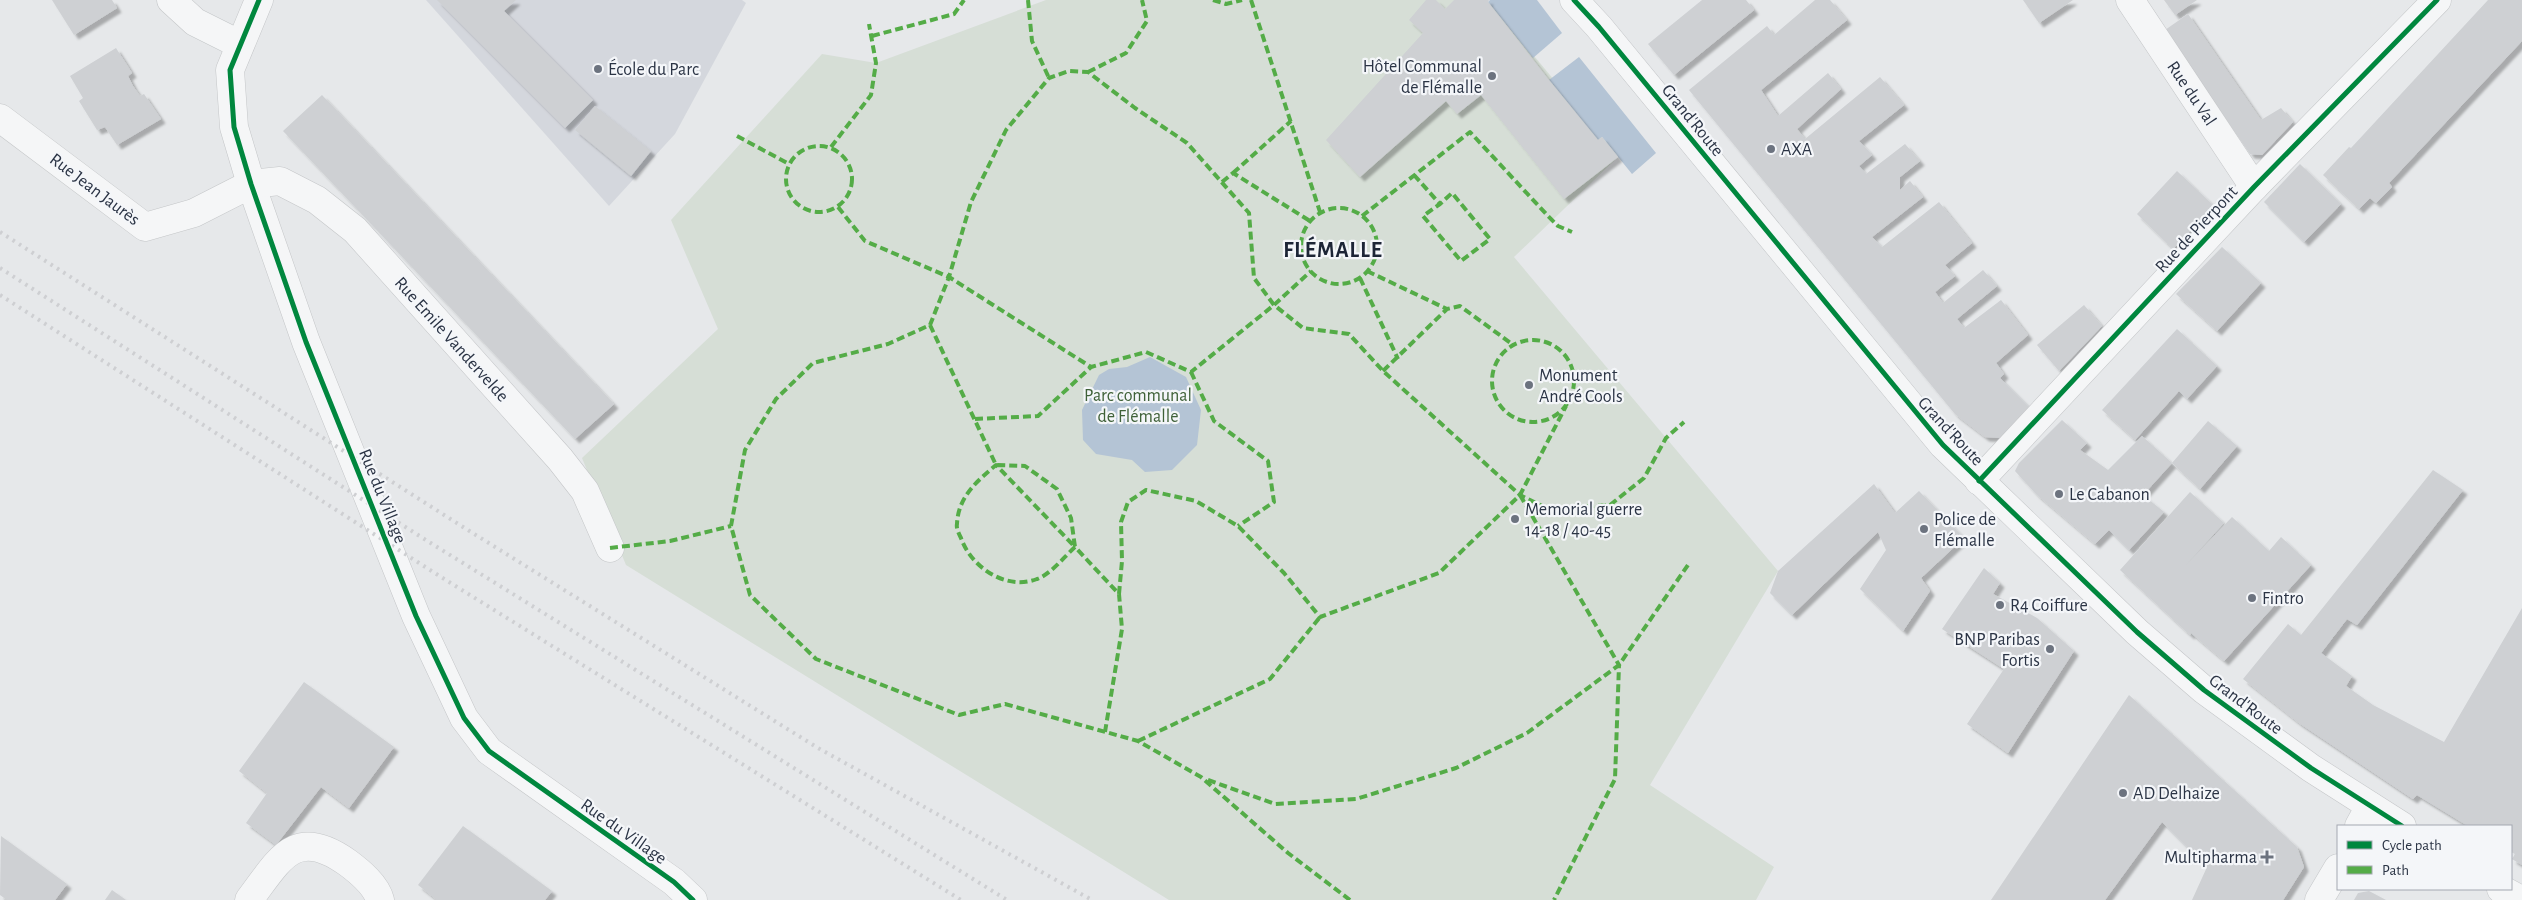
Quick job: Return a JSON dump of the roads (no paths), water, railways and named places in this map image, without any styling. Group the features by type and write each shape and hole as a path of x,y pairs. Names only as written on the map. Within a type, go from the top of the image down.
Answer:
{"street":[{"path":"171,0 195,22 239,44"},
{"name":"Rue du Village","path":"259,0 239,44 230,70 234,126 251,184 306,342 416,616 464,718 489,751 674,882 693,900"},
{"name":"Grand'Route","path":"1574,0 1635,70 1943,445 2137,632 2204,690 2365,816 2398,825"},
{"name":"Rue du Val","path":"2130,0 2254,187"},
{"name":"Rue de Pierpont","path":"1979,481 2254,187 2437,0"},
{"name":"Rue Jean Jaurès","path":"0,118 145,227 194,213 251,184"},
{"name":"Rue Emile Vandervelde","path":"251,184 280,181 317,200 355,230 560,459 585,491 610,548"},
{"path":"249,900 276,864 290,851 308,844 323,847 353,866 373,885 380,900"},
{"path":"2319,900 2337,870"},
{"path":"2503,890 2521,900"}],"water":[{"path":"1490,0 1537,0 1562,33 1533,58 1488,2"},
{"path":"1579,57 1656,153 1632,174 1602,137 1598,140 1549,80"},
{"path":"1150,357 1186,377 1201,410 1197,445 1172,470 1145,472 1132,460 1096,454 1083,440 1082,410 1099,375 1109,369 1127,367"}],"railway":[{"path":"0,232 463,527 818,748 1092,900"},
{"path":"0,268 429,542 1007,900"},
{"path":"0,295 441,577 961,900"}],"place":[{"name":"École du Parc","path":"598,69"},
{"name":"Hôtel Communal de Flémalle","path":"1492,76"},
{"name":"AXA","path":"1771,149"},
{"name":"Monument André Cools","path":"1529,385"},
{"name":"Le Cabanon","path":"2059,494"},
{"name":"Memorial guerre 14-18 / 40-45","path":"1515,519"},
{"name":"Police de Flémalle","path":"1924,529"},
{"name":"Fintro","path":"2252,598"},
{"name":"R4 Coiffure","path":"2000,605"},
{"name":"BNP Paribas Fortis","path":"2050,649"},
{"name":"AD Delhaize","path":"2123,793"},
{"name":"Multipharma","path":"2267,857"}],"district":[{"name":"FLÉMALLE","path":"1333,249"}],"park label":[{"name":"Parc communal de Flémalle","path":"1138,405"}]}
